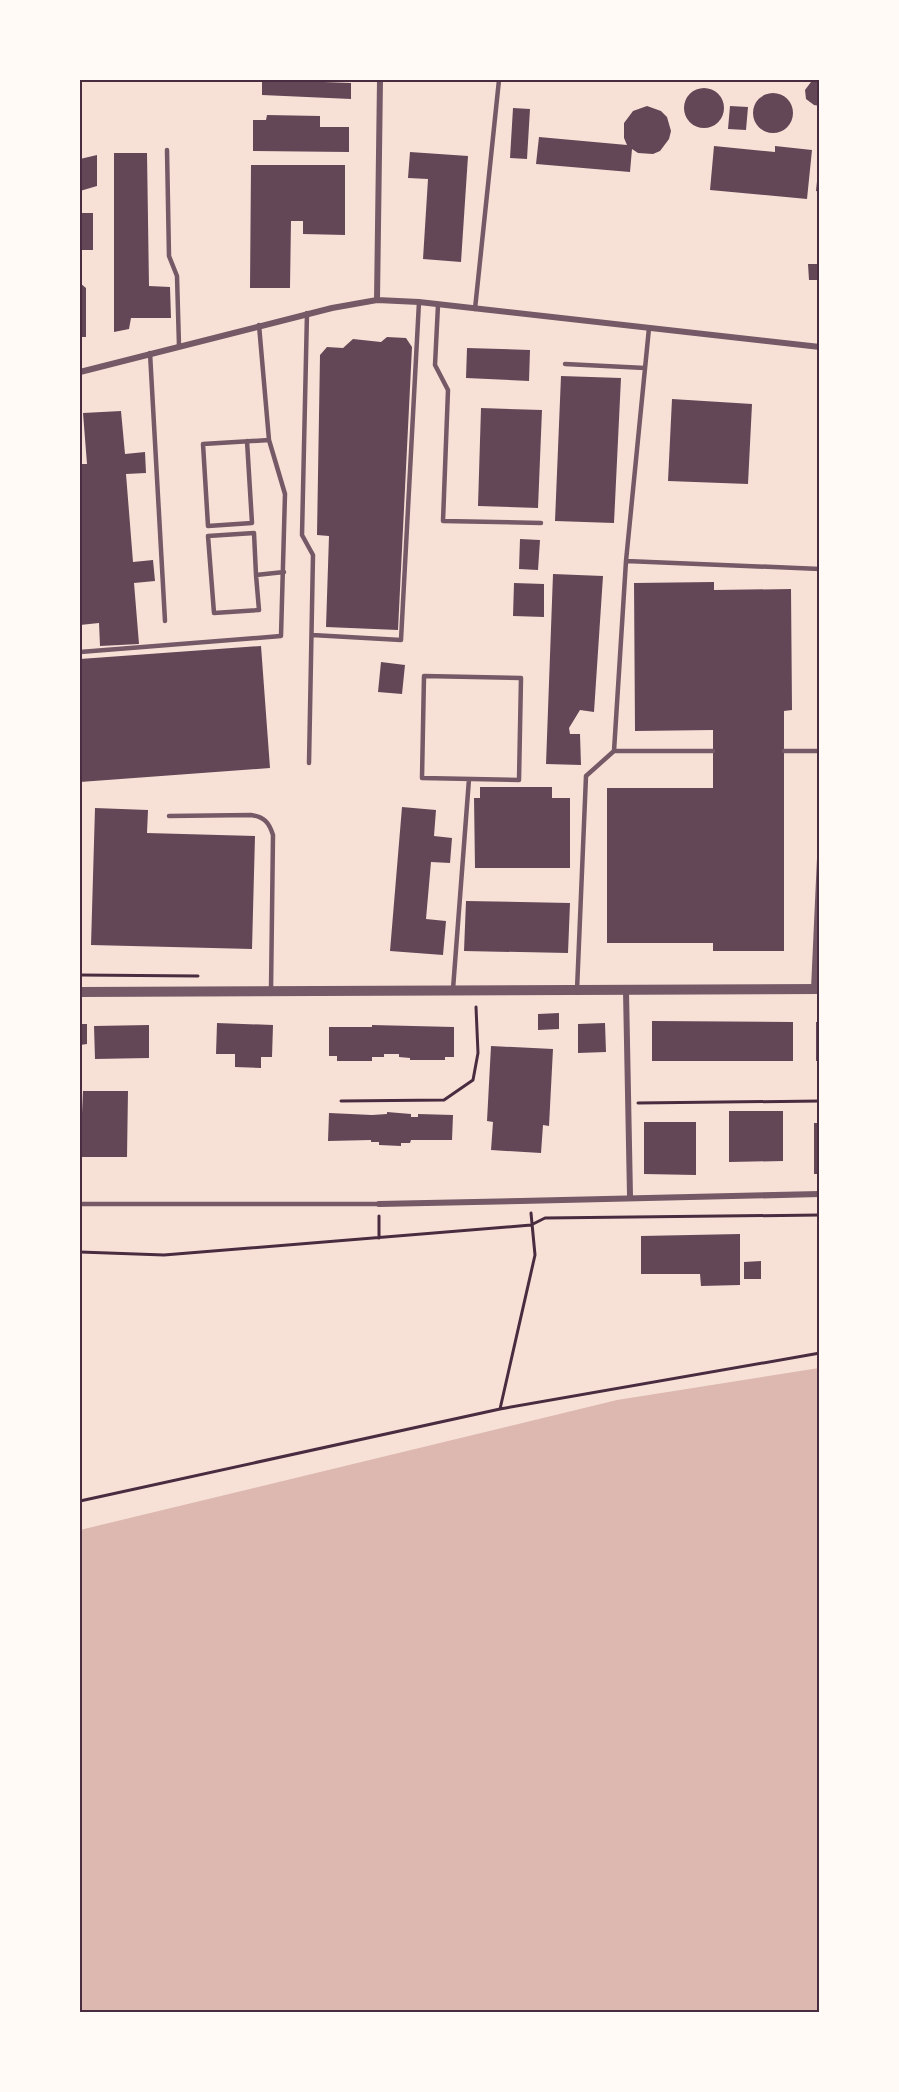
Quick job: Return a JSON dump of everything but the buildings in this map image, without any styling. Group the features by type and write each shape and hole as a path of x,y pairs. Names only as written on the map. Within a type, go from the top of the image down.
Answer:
{"street":[{"path":"377,300 380,80"},
{"path":"80,372 308,313 377,300 418,302 819,347"},
{"path":"80,992 817,989 819,858"},
{"path":"626,991 630,1196"},
{"path":"379,1204 532,1202 630,1196 819,1194"}],"lane":[{"path":"475,309 499,80"},
{"path":"167,150 169,256 177,276 179,346"},
{"path":"312,635 401,640 418,302"},
{"path":"438,305 435,365 448,390 443,521 541,523"},
{"path":"308,313 302,535 313,555 309,763"},
{"path":"80,652 281,636 285,494 269,440 259,325"},
{"path":"614,751 626,561 649,328"},
{"path":"150,353 165,621"},
{"path":"565,364 645,368"},
{"path":"247,441 252,523 208,526 203,444 247,441 269,440"},
{"path":"254,533 256,574 259,610 213,613 208,536 254,533"},
{"path":"626,561 819,569"},
{"path":"256,574 284,573"},
{"path":"424,676 521,678 519,780 469,779 422,778 424,676"},
{"path":"577,991 586,776 614,751 713,751"},
{"path":"784,751 819,751"},
{"path":"453,991 469,779"},
{"path":"169,816 251,814 262,817 270,824 273,835 271,991"},
{"path":"80,1204 379,1204"}],"path":[{"path":"341,1101 444,1100 455,1094 473,1080 478,1053 476,1006"},
{"path":"627,1103 819,1101"},
{"path":"379,1204 379,1238"},
{"path":"80,1252 164,1255 531,1225 545,1218 628,1215 819,1215"},
{"path":"500,1409 535,1255 531,1225"},
{"path":"80,1501 500,1409 819,1353"}],"shaded area":[{"path":"819,1368 819,2012 80,2012 80,1530 617,1400"}]}
